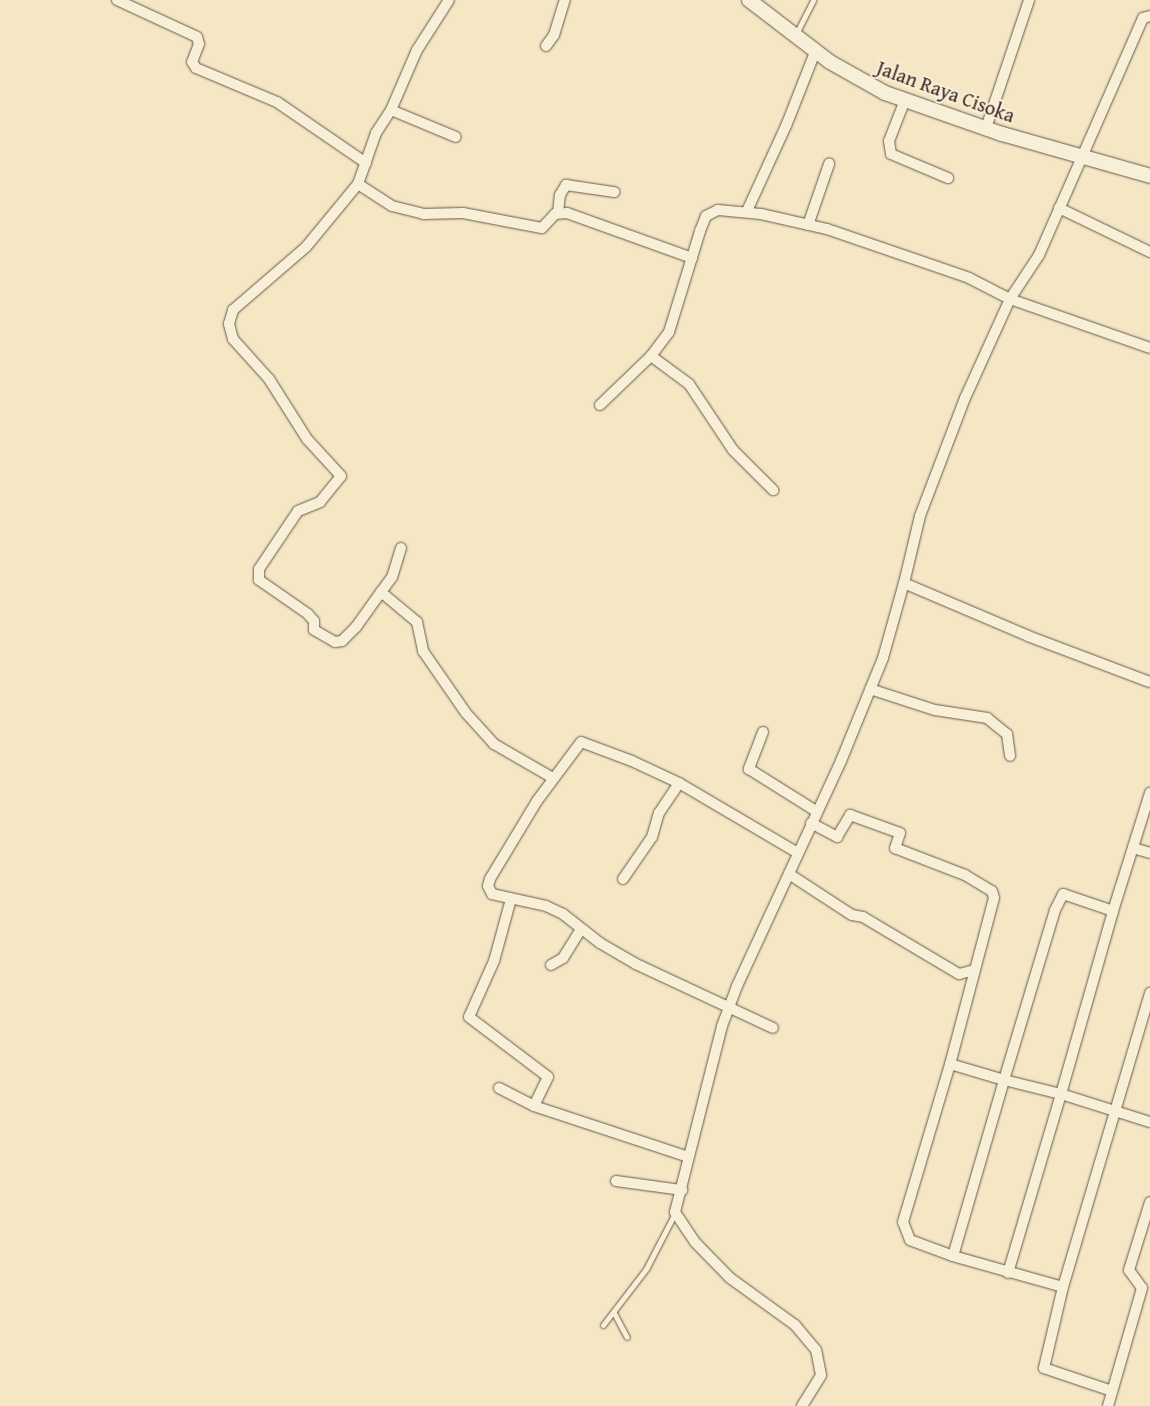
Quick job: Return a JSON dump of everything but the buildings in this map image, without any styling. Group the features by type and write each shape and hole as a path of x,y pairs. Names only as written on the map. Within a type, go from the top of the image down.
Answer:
{"street":[{"path":"117,0 197,37 199,44 192,62 196,68 277,102 366,163"},
{"path":"401,548 392,577 356,627 342,641 335,642 314,630 314,621 308,614 259,580 259,569 298,511 320,502 341,476 307,438 269,379 233,339 229,324 233,310 306,247 358,184 376,134 391,110 417,50 449,0"},
{"path":"546,46 554,35 565,0"},
{"name":"Jalan Raya Cisoka","path":"749,0 816,50 867,84 905,100 986,128 1150,176"},
{"path":"986,128 1029,0"},
{"path":"802,1406 821,1375 816,1350 795,1325 730,1278 695,1242 675,1212 682,1190 688,1157 728,1008 789,874 883,658 920,516 962,403 1010,299 1039,255 1080,156 1143,18 1150,16"},
{"path":"747,211 786,126 816,50"},
{"path":"905,100 889,141 891,154 948,178"},
{"path":"391,110 456,137"},
{"path":"808,225 828,164"},
{"path":"358,184 392,206 423,214 463,213 542,228 558,213 560,195 566,185 614,192"},
{"path":"1059,208 1150,252"},
{"path":"600,405 651,356 669,332 706,216 718,210 747,211 808,225 969,278 1010,299 1150,347"},
{"path":"558,213 567,213 692,258"},
{"path":"651,356 689,384 733,450 773,490"},
{"path":"904,582 1028,636 1150,682"},
{"path":"381,592 416,622 423,651 466,713 494,744 553,778"},
{"path":"870,689 935,710 987,718 1008,734 1010,756"},
{"path":"763,732 749,769 816,811"},
{"path":"773,1028 636,964 546,906 492,894 488,886 490,879 553,778 581,742 632,761 679,783 798,853"},
{"path":"623,879 652,837 660,813 679,783"},
{"path":"1008,1273 1150,793"},
{"path":"811,823 837,837 850,815 900,832 895,848 965,875 992,891 994,898 976,970 903,1222 910,1240 953,1256 1063,1288"},
{"path":"1133,848 1150,853"},
{"path":"789,874 852,915 863,918 959,974 976,970"},
{"path":"953,1256 1055,910 1062,894 1114,911"},
{"path":"511,899 494,960 469,1017 548,1077 534,1106"},
{"path":"551,965 563,958 581,929"},
{"path":"1112,1391 1044,1368 1063,1288 1150,993"},
{"path":"950,1064 1061,1094 1150,1122"},
{"path":"499,1088 534,1106 688,1157"},
{"path":"616,1181 682,1190"},
{"path":"1108,1406 1146,1289 1129,1270 1150,1202"}],"lane":[{"path":"796,34 813,0"},
{"path":"603,1325 614,1313 630,1285 646,1269 675,1212"},
{"path":"614,1313 627,1337"}]}
